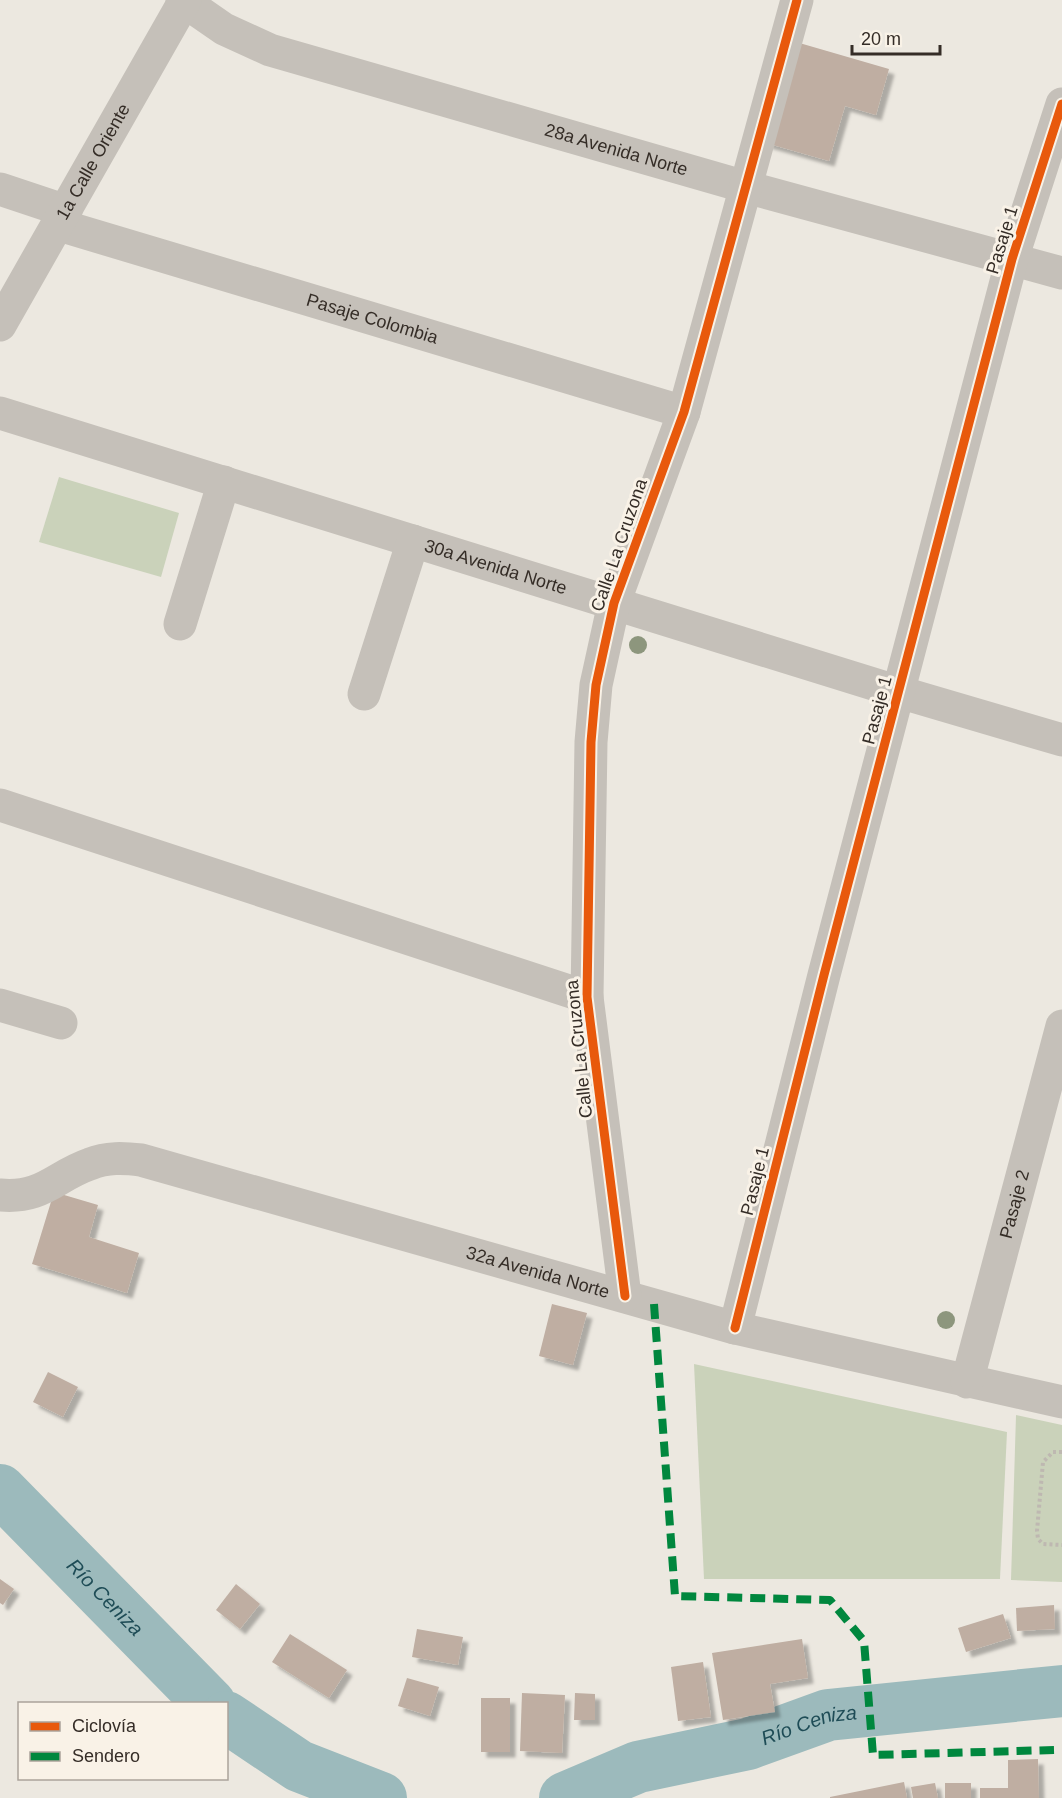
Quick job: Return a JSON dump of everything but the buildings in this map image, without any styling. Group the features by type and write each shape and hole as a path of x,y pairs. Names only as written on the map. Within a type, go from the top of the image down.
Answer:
{"street":[{"name":"Calle La Cruzona","path":"626,1296 587,997 591,729 596,685 614,603 684,412 797,0"},
{"name":"28a Avenida Norte","path":"183,1 224,29 270,50 746,186 1062,273"},
{"name":"1a Calle Oriente","path":"0,325 63,218 183,1"},
{"name":"Pasaje 1","path":"735,1328 1012,259 1062,105"},
{"name":"Pasaje Colombia","path":"0,189 63,218 684,412"},
{"name":"30a Avenida Norte","path":"0,413 899,692 1062,740"},
{"path":"180,624 224,482"},
{"path":"364,694 413,541"},
{"path":"0,805 587,997"},
{"path":"0,1005 61,1023"},
{"name":"Pasaje 2","path":"967,1382 1062,1026"},
{"name":"32a Avenida Norte","path":"10,1196 46,1188 90,1164 116,1158 141,1160 735,1328 1062,1402"}],"path":[{"path":"1062,1452 1053,1452 1043,1462 1037,1531 1038,1539 1043,1544 1062,1545"}],"green space":[{"path":"59,477 179,513 161,577 39,542"},
{"path":"694,1364 1007,1432 1000,1579 704,1579"},
{"path":"1016,1415 1062,1425 1062,1582 1011,1580"}],"waterway":[{"name":"Río Ceniza","path":"0,1490 208,1702"},
{"name":"Río Ceniza","path":"565,1798 638,1767 748,1744 828,1715 1062,1691"},
{"name":"Río Ceniza","path":"228,1718 299,1766 381,1798"}],"marked path":[{"path":"654,1304 675,1596 830,1600 864,1641 873,1755 1054,1750"}],"cycle path":[{"path":"625,1296 587,997 591,742 596,685 614,603 684,412 797,0"},
{"path":"735,1328 824,975 1012,259 1062,104"}]}
